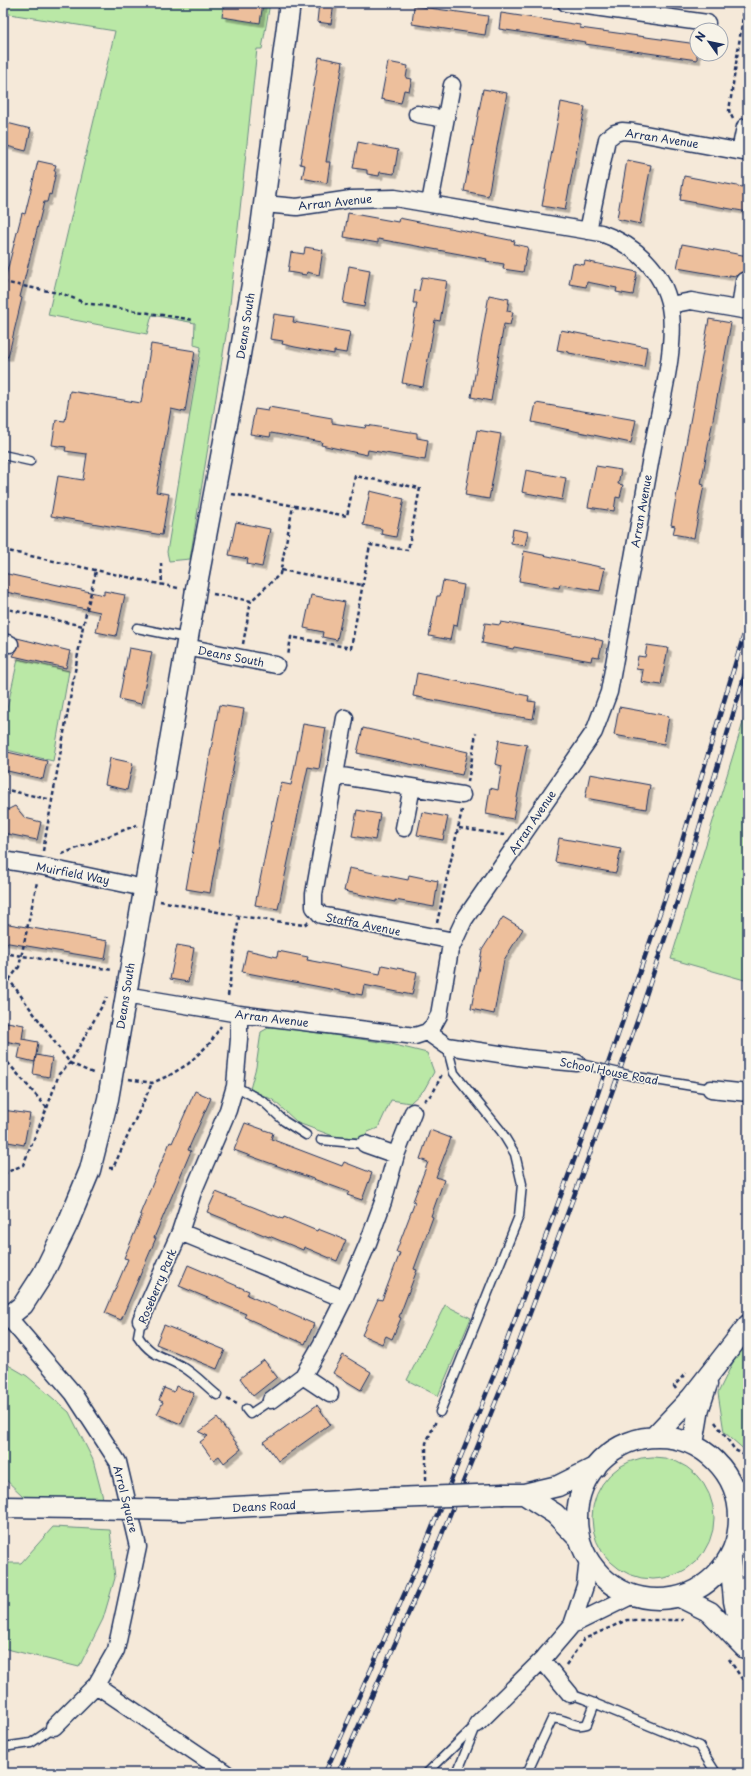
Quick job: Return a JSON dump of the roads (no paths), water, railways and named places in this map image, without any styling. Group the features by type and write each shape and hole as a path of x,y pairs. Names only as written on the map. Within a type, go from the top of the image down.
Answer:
{"street":[{"name":"Deans South","path":"6,1318 23,1305 43,1274 68,1223 90,1170 108,1099 128,973 195,593 237,372 264,204 290,3"},
{"path":"566,3 700,22"},
{"path":"430,203 452,85"},
{"path":"417,114 445,119"},
{"name":"Arran Avenue","path":"588,231 604,146 606,139 615,133 622,131 744,152 745,127"},
{"name":"Arran Avenue","path":"125,996 232,1013 415,1036 427,1032 433,1026 439,1015 450,950 464,920 594,732 609,692 671,345 673,324 670,305 663,284 652,267 639,253 625,243 613,238 588,231 395,198 369,197 297,207 264,204"},
{"path":"670,305 691,301 744,310 744,281"},
{"name":"Deans South","path":"187,643 240,658 276,665"},
{"name":"Staffa Avenue","path":"345,718 314,894 314,907 321,916 454,941"},
{"path":"335,775 464,797"},
{"path":"404,828 412,787"},
{"name":"Muirfield Way","path":"3,860 40,864 143,892"},
{"name":"Roseberry Park","path":"141,1320 180,1232 193,1192 228,1110 235,1086 239,1039 232,1013"},
{"name":"School House Road","path":"427,1032 447,1046 525,1058 577,1063"},
{"name":"School House Road","path":"711,1089 748,1092"},
{"path":"270,1400 303,1376 321,1345 344,1299 378,1215 396,1155 413,1112"},
{"path":"365,1144 396,1155"},
{"path":"180,1232 344,1299"},
{"name":"Arrol Square","path":"6,1318 73,1393 118,1462 138,1547 116,1650 96,1685 54,1727"},
{"path":"654,1437 691,1398 711,1370 748,1324"},
{"path":"693,1444 699,1408 711,1370"},
{"path":"303,1376 330,1394"},
{"path":"654,1437 674,1438 693,1444 719,1463 741,1488 739,1507 740,1524 736,1541 730,1557 717,1575 700,1588 680,1597 656,1600 632,1595 615,1587 600,1574 588,1559 580,1540 577,1515 582,1489 596,1467 612,1452 632,1441 654,1437"},
{"name":"Deans Road","path":"3,1507 183,1510 393,1498 524,1494 558,1486 596,1467"},
{"path":"524,1494 555,1514 580,1540"},
{"path":"730,1557 740,1652"},
{"path":"477,1724 542,1660 572,1625 585,1586 588,1559"},
{"path":"572,1625 632,1595"},
{"path":"680,1597 710,1612 740,1652"},
{"path":"542,1660 570,1694"},
{"path":"96,1685 226,1773"}],"lane":[{"path":"3,455 30,461"},
{"path":"137,628 187,643"},
{"path":"440,1412 519,1216 522,1184 515,1154 502,1131 454,1073 447,1046"},
{"name":"School House Road","path":"577,1063 637,1077 711,1089"},
{"path":"235,1086 264,1102 284,1122 306,1135"},
{"path":"321,1140 365,1144"},
{"name":"Roseberry Park","path":"141,1320 138,1336 145,1348 184,1368 217,1395"},
{"path":"246,1409 250,1414 270,1400"},
{"path":"570,1694 699,1746 716,1773"},
{"path":"527,1773 552,1719 558,1718 580,1726 587,1724 595,1703"},
{"path":"427,1773 477,1724"},
{"path":"457,1773 477,1724"},
{"path":"3,1747 31,1743 54,1727"}],"railway":[{"path":"325,1773 415,1570 499,1362 586,1128 665,898 748,621"},
{"path":"338,1773 427,1571 511,1364 599,1129 678,899 748,664"}]}
